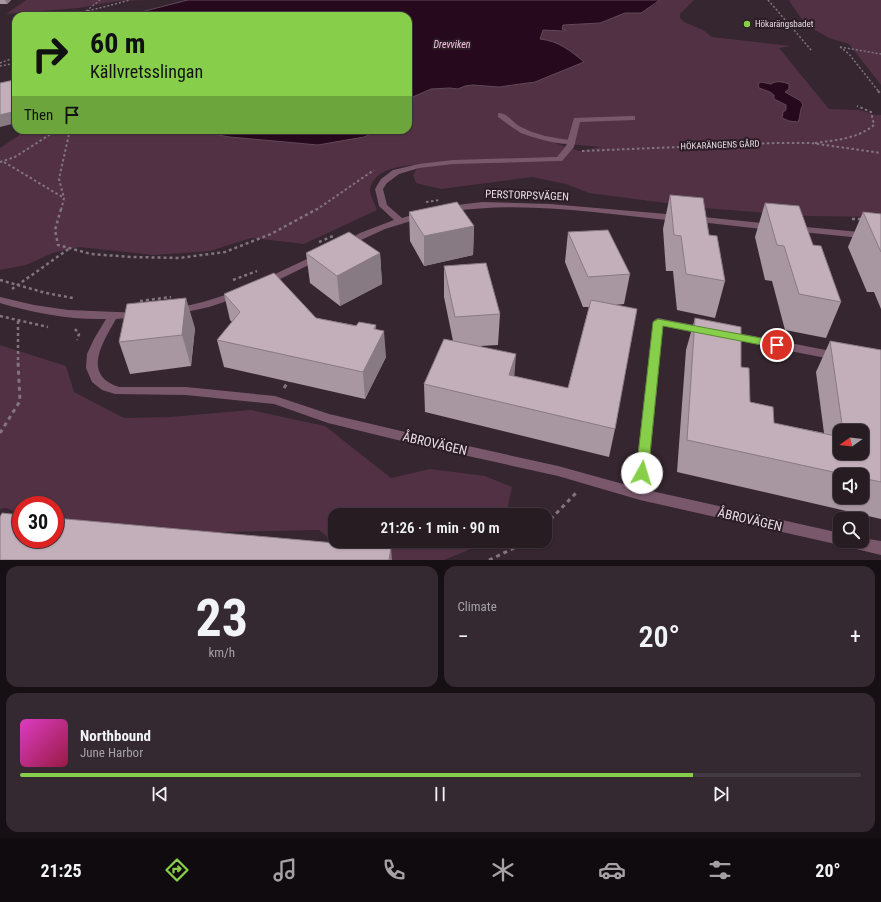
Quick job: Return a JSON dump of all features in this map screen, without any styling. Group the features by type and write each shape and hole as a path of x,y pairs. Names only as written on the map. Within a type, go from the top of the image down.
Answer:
{"street":[{"path":"501,115 509,122 534,136 571,142"},
{"path":"400,221 383,206 379,189 384,181 396,172 419,166 453,162 559,159 560,156 570,147 577,120 632,118"},
{"name":"PERSTORPSVÄGEN","path":"259,285 362,235 400,221 434,212 474,206 507,204 544,206 881,237"},
{"path":"168,312 205,305 247,290"},
{"path":"3,297 31,309 69,315 113,316 147,314"},
{"name":"ÅBROVÄGEN","path":"113,316 99,339 93,354 92,368 96,378 106,387 119,391 186,391 275,400 328,418 418,440 558,471 640,494 833,537"},
{"path":"640,494 658,322 850,359"},
{"path":"869,545 881,548"}],"path":[{"path":"84,12 100,0"},
{"path":"84,12 130,0"},
{"path":"768,0 812,51"},
{"path":"881,54 840,47 849,54 881,94"},
{"path":"0,65 12,59"},
{"path":"0,65 12,64"},
{"path":"811,143 854,136 869,130 874,124 871,112 857,106"},
{"path":"0,162 4,162 19,155 46,134"},
{"path":"69,134 59,178 64,198 56,230 58,245 91,254 179,258 225,252 271,234 314,211 377,168"},
{"name":"HÖKARÄNGENS GÅRD","path":"560,156 578,151 811,143 881,153"},
{"path":"4,162 64,198"},
{"path":"422,203 445,199"},
{"path":"845,219 870,220"},
{"path":"315,244 335,235"},
{"path":"3,297 70,248"},
{"path":"230,282 260,270"},
{"path":"0,280 46,293 75,299"},
{"path":"139,301 176,296"},
{"path":"317,323 319,315"},
{"path":"0,433 20,401 18,375 18,321"},
{"path":"275,400 291,377"},
{"path":"552,518 588,480"},
{"path":"489,560 514,548"}],"shaded area":[{"path":"26,0 148,0 118,1 78,8 12,12 12,14 6,14"},
{"path":"660,0 694,0 680,14 680,18 684,22 703,30 712,37 791,46 779,48 829,109 859,110 881,115 881,217 807,216 704,208 589,193 566,184 532,177 441,189 416,183 413,175 419,165 412,165 397,167 376,177 370,190 377,210 304,244 251,238 210,251 154,255 79,247 53,253 26,265 0,270 0,148 20,134 212,134 230,137 306,134 412,134 412,97 431,89 458,89 473,85 499,87 535,82 540,35 543,30 561,29 563,25 600,23 625,13 635,13 655,5","holes":["761,82 771,84 801,101 803,105 799,110 800,117 786,110 786,105 774,99 775,95","555,143 601,147 579,151"]},
{"path":"881,0 881,85 849,44 829,38 806,25 789,1"},
{"path":"0,345 66,366 74,392 124,418 170,417 251,410 325,426 391,478 430,469 485,476 512,487 508,508 328,508 328,538 319,530 141,532 64,525 64,496 12,496 12,510 6,508 0,509"},
{"path":"340,548 473,548 444,560 385,560 344,551"}],"water":[{"name":"Drevviken","path":"188,0 660,0 641,13 625,13 600,23 563,25 562,29 566,30 564,31 543,30 540,39 564,47 584,62 535,82 499,87 473,85 458,89 431,89 412,97 412,12 141,12"},
{"path":"761,82 771,84 780,82 789,84 789,89 785,92 801,101 803,105 798,122 789,121 782,118 783,112 786,110 786,105 774,99 774,95 770,92 759,88 758,84"},
{"path":"212,134 371,134 364,137 318,145"}],"building":[{"path":"12,80 12,112 0,115 0,83"},
{"path":"670,195 703,198 709,235 717,236 725,281 686,274 681,236 674,235"},
{"path":"457,202 474,226 424,236 409,212"},
{"path":"765,203 799,206 813,245 821,246 841,302 799,294 784,246 777,245"},
{"path":"863,212 881,214 881,252"},
{"path":"608,230 630,274 588,277 568,232"},
{"path":"349,232 380,253 337,276 306,253"},
{"path":"486,263 500,314 455,317 444,266"},
{"path":"274,273 316,318 356,326 359,322 376,325 374,329 384,331 363,372 217,340 240,312 224,294"},
{"path":"186,298 182,335 119,342 127,304"},
{"path":"591,300 637,309 615,429 424,384 444,339 516,354 509,375 568,388"},
{"path":"695,318 741,327 741,367 749,368 750,402 773,407 774,423 833,436 833,460 869,460 869,424 842,424 830,341 881,350 881,482 869,479 869,468 833,468 833,472 687,440"},
{"path":"2,513 12,514 12,548 64,548 64,519 328,542 328,548 391,548 389,560 0,560 0,517"}],"place":[{"name":"Hökarängsbadet","path":"747,24"}],"route":[{"path":"642,473 658,322 777,345"}]}
